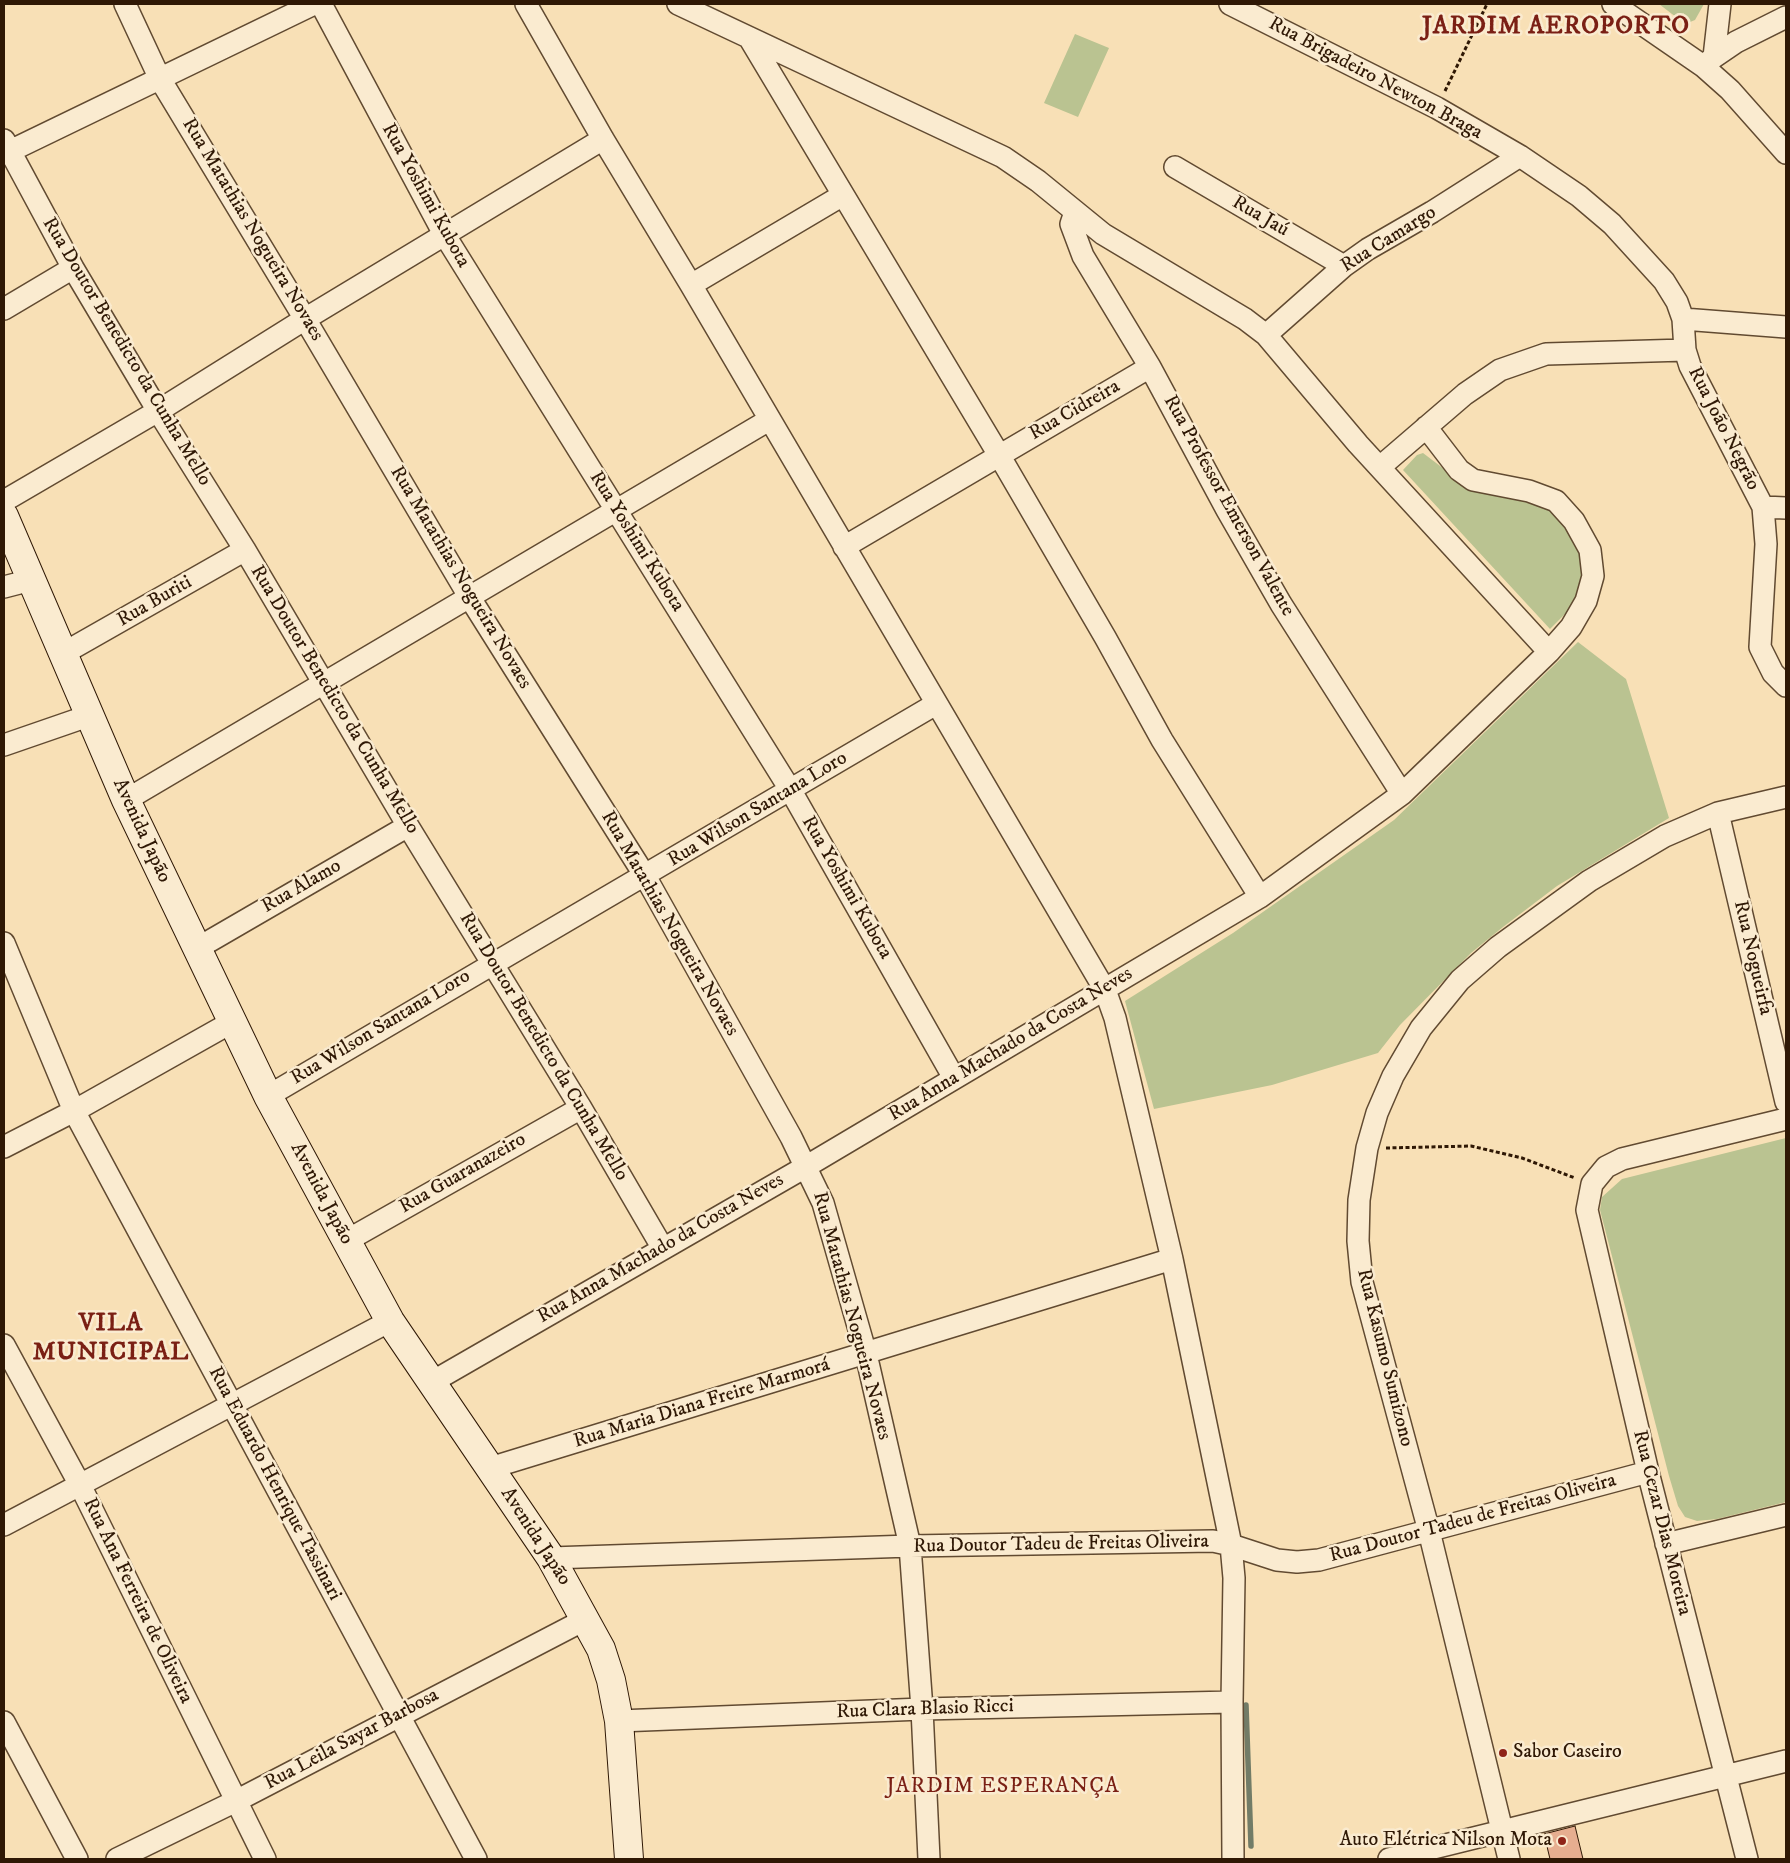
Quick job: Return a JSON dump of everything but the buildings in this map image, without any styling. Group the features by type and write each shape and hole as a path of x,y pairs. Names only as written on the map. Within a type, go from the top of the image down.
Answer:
{"main road":[{"name":"Avenida Japão","path":"4,516 64,654 88,716 126,800 268,1096 390,1321 551,1558 586,1619 601,1650 611,1680 619,1721 629,1859"}],"street":[{"name":"Rua Matathias Nogueira Novaes","path":"125,4 160,79 305,318 470,598 644,876 807,1166 823,1203 866,1354 910,1546 922,1709 929,1859"},
{"name":"Rua Yoshimi Kubota","path":"321,4 444,234 791,791 954,1078"},
{"path":"526,4 603,139 691,285 1105,990 1115,1018 1172,1259 1231,1544 1234,1578 1232,1702 1234,1859"},
{"path":"678,4 970,140 1002,157 1038,180 1103,234 1246,319 1266,335 1380,468 1549,652"},
{"name":"Rua Brigadeiro Newton Braga","path":"1230,4 1436,108 1520,156"},
{"path":"1613,4 1708,61 1730,90 1786,153"},
{"path":"1708,61 1720,4"},
{"path":"6,148 160,79 302,6"},
{"path":"1708,61 1749,35 1786,17"},
{"path":"750,39 999,455 1105,637 1162,740 1260,897"},
{"path":"4,501 158,411 305,318 603,139"},
{"name":"Rua Doutor Benedicto da Cunha Mello","path":"6,148 73,268 158,411 245,550 408,826 581,1108 662,1247"},
{"name":"Rua Camargo","path":"1266,335 1344,266 1368,249 1432,212 1520,156"},
{"name":"Rua João Negrão","path":"1520,156 1579,196 1612,224 1664,281 1677,302 1683,319 1685,350 1699,386 1763,507"},
{"name":"Rua Jaú","path":"1175,167 1344,266"},
{"path":"691,285 843,195"},
{"name":"Rua Professor Emerson Valente","path":"1075,212 1071,224 1080,250 1150,368 1226,510 1281,604 1402,794"},
{"path":"4,309 73,268"},
{"path":"1683,319 1786,327"},
{"name":"Rua João Negrão","path":"1380,468 1465,394 1500,370 1546,354 1685,350"},
{"name":"Rua Cidreira","path":"844,547 1150,368"},
{"path":"126,800 770,420"},
{"name":"Rua Anna Machado da Costa Neves","path":"432,1382 662,1247 807,1166 1260,897 1402,794 1549,652 1571,627 1586,601 1593,576 1590,550 1574,521 1556,501 1529,491 1473,480 1459,470 1426,427"},
{"path":"1786,508 1763,507 1766,544 1760,648 1773,673 1786,686"},
{"name":"Rua Buriti","path":"64,654 245,550"},
{"path":"4,587 31,580"},
{"name":"Rua Wilson Santana Loro","path":"268,1096 492,963 791,791 936,704"},
{"path":"4,745 88,716"},
{"name":"Rua Kasumo Sumizono","path":"1509,1859 1429,1530 1362,1282 1358,1242 1359,1200 1367,1148 1377,1113 1393,1076 1421,1028 1460,980 1532,920 1589,881 1665,836 1718,813 1786,798"},
{"name":"Rua Nogueirfa","path":"1718,813 1786,1102"},
{"name":"Rua Alamo","path":"196,949 408,826"},
{"name":"Rua Eduardo Henrique Tassinari","path":"4,943 74,1111 397,1716 476,1859"},
{"path":"4,1147 74,1111 232,1022"},
{"name":"Rua Guaranazeiro","path":"346,1241 581,1108"},
{"path":"1592,1184 1606,1167 1622,1159 1786,1119"},
{"name":"Rua Cezar Dias Moreira","path":"1592,1184 1587,1210 1648,1472 1747,1859"},
{"name":"Rua Maria Diana Freire Marmorá","path":"490,1468 1172,1259"},
{"path":"4,1525 233,1406 390,1321"},
{"name":"Rua Ana Ferreira de Oliveira","path":"4,1345 80,1485 265,1859"},
{"name":"Rua Doutor Tadeu de Freitas Oliveira","path":"551,1558 910,1546 1206,1541 1231,1544 1277,1560 1297,1562 1319,1560 1648,1472"},
{"path":"1666,1544 1786,1515"},
{"name":"Rua Leila Sayar Barbosa","path":"117,1859 236,1801 586,1619"},
{"name":"Rua Clara Blasio Ricci","path":"619,1721 922,1709 1232,1702"},
{"path":"4,1722 76,1859"},
{"path":"1389,1859 1786,1760"}],"path":[{"path":"1436,108 1488,4"},
{"path":"1367,1148 1471,1146 1522,1158 1592,1184"}],"green space":[{"path":"1659,4 1704,4 1695,20 1685,24"},
{"path":"1075,34 1109,48 1078,117 1044,103"},
{"path":"1423,453 1465,485 1554,508 1580,547 1585,594 1550,629 1403,470 1417,455"},
{"path":"1578,642 1626,679 1669,818 1557,886 1503,927 1471,953 1400,1025 1378,1053 1272,1085 1154,1109 1125,1001 1233,933 1394,820"},
{"path":"1786,1138 1786,1502 1717,1519 1697,1521 1685,1517 1678,1506 1669,1476 1600,1210 1602,1197 1622,1179"}],"waterway":[{"path":"1246,1705 1251,1846"}],"place":[{"name":"Sabor Caseiro","path":"1503,1753"},
{"name":"Auto Elétrica Nilson Mota","path":"1562,1841"}],"district":[{"name":"JARDIM AEROPORTO","path":"1556,28"},
{"name":"VILA MUNICIPAL","path":"111,1340"},
{"name":"JARDIM ESPERANÇA","path":"1003,1787"}]}
